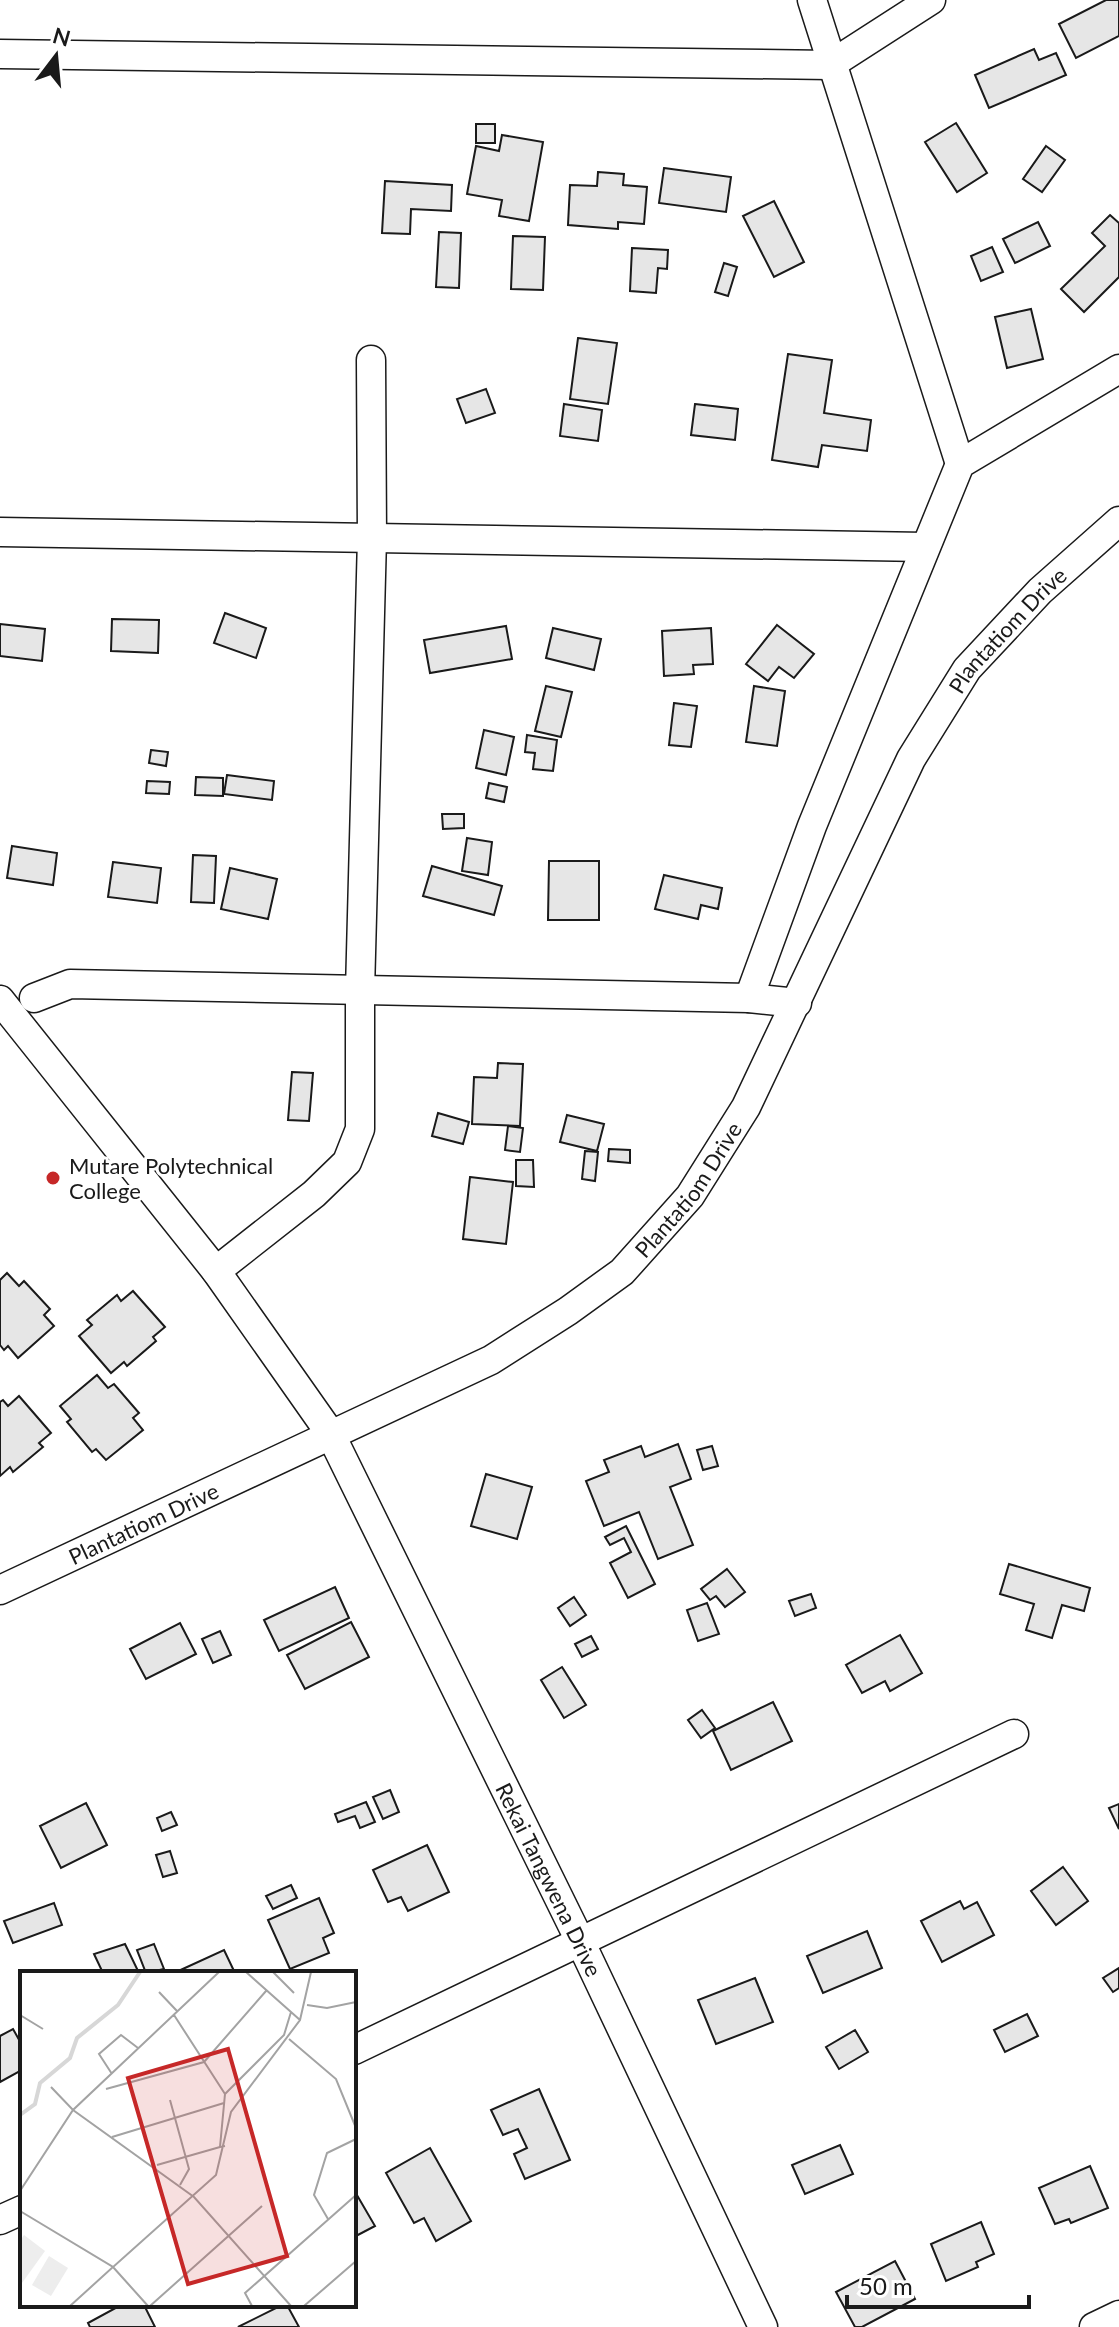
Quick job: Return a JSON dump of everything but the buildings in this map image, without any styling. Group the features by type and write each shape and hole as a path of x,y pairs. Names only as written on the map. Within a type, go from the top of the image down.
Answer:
{"street":[{"path":"812,0 830,65 960,464"},
{"path":"0,54 830,65 931,0"},
{"path":"216,1271 314,1194 347,1162 360,1129 360,991 372,538 371,360"},
{"path":"749,998 812,826 960,464 1119,369"},
{"name":"Plantatiom Drive","path":"0,1590 491,1360 622,1272 690,1196 746,1107 911,759 967,669 1040,591 1119,521"},
{"path":"0,532 925,547"},
{"path":"34,998 70,984 749,998 797,1003"},
{"name":"Rekai Tangwena Drive","path":"0,1000 216,1271 330,1433 580,1941 763,2327"},
{"path":"356,2049 1014,1734"},
{"path":"0,2220 20,2211"},
{"path":"1094,2327 1119,2315"}],"place":[{"name":"Mutare Polytechnical College","path":"53,1178"}]}
